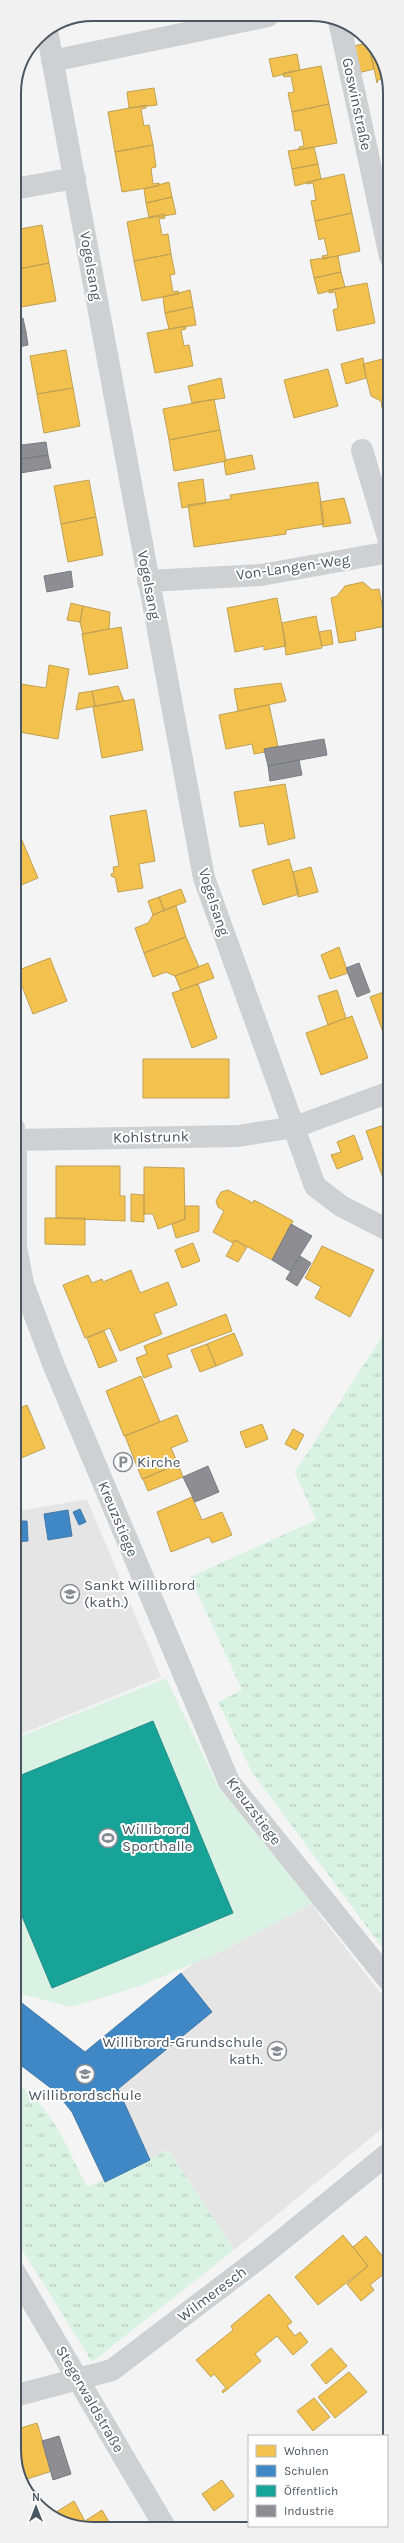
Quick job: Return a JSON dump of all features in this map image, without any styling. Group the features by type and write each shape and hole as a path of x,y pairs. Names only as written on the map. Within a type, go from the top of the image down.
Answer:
{"street":[{"path":"52,61 244,21"},
{"name":"Goswinstraße","path":"339,27 383,224"},
{"name":"Vogelsang","path":"48,37 204,878 315,1186 341,1206 383,1227"},
{"path":"21,188 75,178"},
{"path":"362,450 383,520"},
{"name":"Von-Langen-Weg","path":"148,581 261,575 383,553"},
{"name":"Kohlstrunk","path":"21,1136 238,1136 295,1127 383,1095"},
{"name":"Kreuzstiege","path":"21,1273 23,1284 54,1366 229,1782 383,1973"},
{"name":"Wilmeresch","path":"21,2394 112,2370 266,2253 383,2158"},
{"name":"Stegerwaldstraße","path":"21,2283 162,2522"}],"shaded area":[{"name":"Sankt Willibrord (kath.)","path":"87,1499 161,1677 21,1734 21,1511"},
{"name":"Willibrord-Grundschule kath.","path":"313,1903 319,1914 383,1996 383,2128 234,2250 169,2150 150,2160 118,2089 181,1973 199,1959 218,1953"}],"green space":[{"path":"383,1335 383,1949 252,1772 218,1702 242,1690 190,1577 316,1520 295,1472"},
{"name":"Willibrord Sporthalle","path":"166,1678 219,1788 313,1903 218,1953 140,1986 71,2007 21,1994 21,1736"},
{"path":"21,2086 39,2104 57,2128 65,2141 87,2187 169,2150 234,2250 92,2362 21,2247"}],"building: Wohnen":[{"path":"364,44 370,53 374,69 358,73 353,46"},
{"path":"297,54 300,70 273,77 269,59"},
{"path":"371,54 376,61 382,79 378,80 377,83"},
{"path":"321,66 329,104 292,112 288,93 294,92 291,76 284,77 283,73"},
{"path":"154,88 157,105 129,108 127,92"},
{"path":"329,104 337,143 299,150 299,147 304,146 301,130 295,131 292,112"},
{"path":"146,105 146,108 141,109 144,126 149,125 153,145 115,152 108,112"},
{"path":"153,145 156,167 151,168 153,184 159,183 159,186 122,192 115,152"},
{"path":"314,147 318,164 292,169 288,151"},
{"path":"318,164 321,179 295,186 292,169"},
{"path":"344,174 352,213 315,221 311,201 316,200 313,183 307,184 307,182"},
{"path":"169,182 172,197 146,203 144,189"},
{"path":"172,197 176,214 149,218 146,203"},
{"path":"352,213 360,251 323,259 322,256 328,255 324,238 319,240 315,221"},
{"path":"164,214 165,218 159,219 162,235 168,234 171,254 134,261 127,222"},
{"path":"42,225 49,263 21,269 21,229"},
{"path":"171,254 175,274 170,275 173,292 178,291 179,294 142,301 134,261"},
{"path":"338,256 341,272 314,278 310,260"},
{"path":"49,263 56,301 21,307 21,269"},
{"path":"341,272 345,287 318,294 314,278"},
{"path":"367,283 375,323 337,331 333,310 338,308 335,292 329,293 329,290"},
{"path":"190,290 193,307 165,313 163,297"},
{"path":"193,307 196,325 169,329 165,313"},
{"path":"185,326 186,329 181,330 184,346 189,345 193,366 155,373 147,333"},
{"path":"66,350 73,388 37,394 30,356"},
{"path":"363,358 366,378 346,384 341,364"},
{"path":"383,359 383,408 381,401 371,396 363,364"},
{"path":"328,369 338,406 294,418 284,380"},
{"path":"221,378 225,398 192,403 188,386"},
{"path":"73,388 80,426 44,433 37,394"},
{"path":"214,399 220,430 169,440 163,409"},
{"path":"220,430 226,461 174,471 169,440"},
{"path":"252,455 255,469 226,475 225,460"},
{"path":"203,479 206,503 182,508 178,483"},
{"path":"89,480 96,517 61,524 54,486"},
{"path":"318,482 324,524 286,530 286,534 194,547 188,505 231,499 230,495"},
{"path":"344,498 351,523 323,527 320,502"},
{"path":"96,517 103,555 68,562 61,524"},
{"path":"363,582 372,590 379,589 383,610 383,627 355,632 356,640 339,643 331,598 337,596 345,586"},
{"path":"277,598 286,646 264,650 264,646 235,652 227,608"},
{"path":"71,603 83,606 80,622 67,620"},
{"path":"83,606 110,612 109,629 83,634 80,622"},
{"path":"316,616 322,648 286,655 282,623"},
{"path":"121,627 128,668 89,675 82,634"},
{"path":"331,630 333,644 322,646 319,632"},
{"path":"49,665 69,669 58,739 21,732 21,684 46,688"},
{"path":"281,683 286,701 238,711 234,689"},
{"path":"118,686 124,701 95,706 92,691"},
{"path":"92,691 95,706 76,710 79,693"},
{"path":"134,699 143,750 102,758 93,707"},
{"path":"269,705 278,746 264,749 265,752 254,754 252,744 226,749 219,715"},
{"path":"285,784 295,838 268,845 264,823 240,827 234,792"},
{"path":"146,810 155,861 139,864 143,888 118,892 115,877 112,877 111,874 114,873 113,867 119,866 110,816"},
{"path":"21,838 38,878 21,885"},
{"path":"289,859 299,894 263,905 252,870"},
{"path":"311,867 318,892 298,897 293,872"},
{"path":"181,889 186,902 164,910 159,897"},
{"path":"159,897 164,910 153,915 148,901"},
{"path":"176,906 186,937 144,953 135,928 148,923 153,915"},
{"path":"186,937 199,967 175,976 166,972 153,977 144,953"},
{"path":"339,947 348,973 330,979 321,955"},
{"path":"50,958 67,1001 33,1014 21,984 21,969"},
{"path":"208,963 214,978 181,990 175,976"},
{"path":"198,984 217,1038 192,1048 172,993"},
{"path":"337,990 346,1018 328,1025 318,996"},
{"path":"383,992 383,1032 370,997"},
{"path":"352,1016 368,1058 321,1075 306,1033"},
{"path":"143,1059 229,1059 229,1098 143,1098"},
{"path":"383,1125 383,1178 366,1131"},
{"path":"354,1135 363,1159 337,1169 331,1155 341,1152 337,1142"},
{"path":"56,1166 120,1166 120,1196 125,1196 125,1221 56,1218"},
{"path":"144,1167 184,1168 185,1219 158,1229 153,1214 144,1214"},
{"path":"228,1190 253,1203 254,1200 293,1221 272,1260 235,1240 233,1243 213,1232 224,1211 218,1207 216,1201 221,1192"},
{"path":"131,1194 144,1195 144,1222 131,1221"},
{"path":"185,1206 199,1206 199,1231 176,1238 172,1224 185,1219"},
{"path":"45,1218 85,1218 85,1245 45,1244"},
{"path":"235,1240 247,1247 238,1262 226,1256"},
{"path":"193,1243 200,1261 182,1268 175,1250"},
{"path":"322,1246 374,1270 350,1317 315,1298 321,1287 305,1278"},
{"path":"131,1270 140,1293 168,1282 177,1305 154,1314 162,1334 120,1351 110,1328 85,1338 63,1285 88,1275 92,1283 102,1279 103,1282"},
{"path":"226,1314 232,1331 167,1355 172,1367 144,1378 136,1358 147,1354 144,1346"},
{"path":"104,1331 117,1361 99,1368 87,1338"},
{"path":"234,1333 243,1355 216,1366 207,1344"},
{"path":"207,1344 216,1366 200,1372 191,1350"},
{"path":"141,1376 160,1422 124,1436 106,1391"},
{"path":"27,1405 45,1448 21,1458 21,1408"},
{"path":"177,1415 188,1441 171,1448 178,1464 142,1479 125,1436"},
{"path":"262,1424 268,1439 246,1448 240,1432"},
{"path":"293,1429 304,1435 296,1450 285,1444"},
{"path":"178,1464 183,1477 148,1491 143,1479"},
{"path":"192,1497 202,1520 222,1512 232,1535 212,1543 209,1537 171,1552 157,1512"},
{"path":"343,2235 368,2266 318,2305 295,2277"},
{"path":"366,2236 383,2257 383,2275 370,2285 374,2290 361,2301 347,2284 368,2266 353,2247"},
{"path":"269,2294 292,2322 287,2326 295,2336 300,2332 308,2342 293,2355 277,2336 255,2354 261,2361 223,2393 222,2391 226,2388 214,2374 211,2377 196,2360 233,2330 231,2326"},
{"path":"331,2348 347,2366 326,2384 311,2365"},
{"path":"349,2372 367,2392 335,2418 318,2397"},
{"path":"314,2398 330,2417 313,2431 297,2411"},
{"path":"37,2423 52,2471 27,2479 23,2468 21,2454 21,2428"},
{"path":"222,2480 234,2496 214,2511 202,2494"},
{"path":"74,2501 85,2521 79,2521 61,2515 57,2512"},
{"path":"102,2510 109,2522 84,2522"}],"building: Schulen":[{"path":"80,1509 86,1522 79,1525 73,1512"},
{"path":"68,1510 72,1536 48,1540 44,1514"},
{"path":"21,1521 27,1521 28,1541 21,1542"},
{"name":"Willibrordschule","path":"181,1973 212,2012 118,2089 150,2160 105,2182 72,2112 56,2092 21,2065 21,2002 85,2052"}],"building: Öffentlich":[{"name":"Willibrord Sporthalle","path":"153,1721 233,1913 52,1988 21,1914 21,1775"}],"building: Industrie":[{"path":"21,318 23,318 26,332 21,333"},
{"path":"26,332 28,345 21,346 21,333"},
{"path":"46,442 48,455 21,459 21,445"},
{"path":"48,455 51,468 21,473 21,459"},
{"path":"71,571 73,587 47,592 44,576"},
{"path":"324,739 327,755 268,766 264,749"},
{"path":"299,760 302,775 270,781 268,766"},
{"path":"359,963 370,992 357,997 346,968"},
{"path":"291,1224 312,1236 290,1271 272,1260"},
{"path":"300,1256 311,1263 297,1286 286,1279"},
{"path":"208,1466 219,1492 195,1502 183,1477"},
{"path":"59,2436 71,2474 53,2480 42,2441"}],"place":[{"name":"Kirche","path":"123,1462"},
{"name":"Sankt Willibrord (kath.)","path":"70,1594"},
{"name":"Willibrord Sporthalle","path":"108,1838"},
{"name":"Willibrord-Grundschule kath.","path":"277,2051"},
{"name":"Willibrordschule","path":"85,2074"}]}
